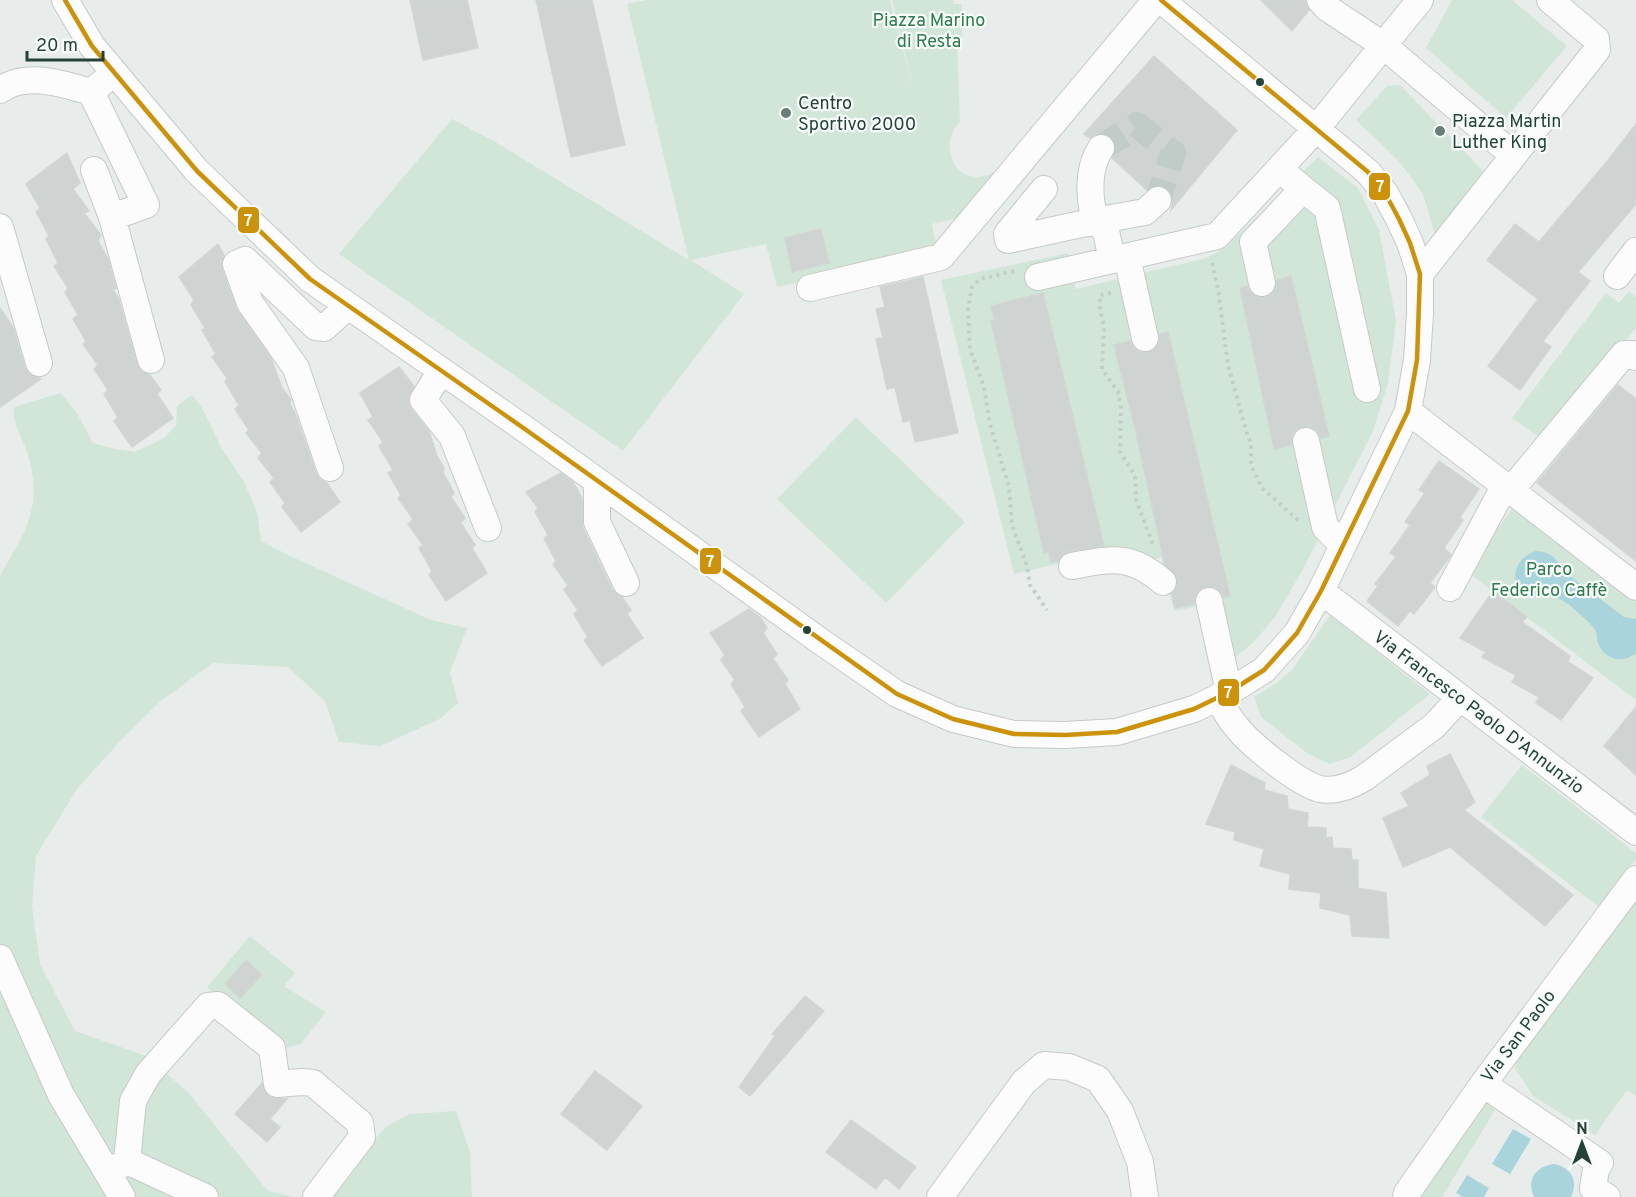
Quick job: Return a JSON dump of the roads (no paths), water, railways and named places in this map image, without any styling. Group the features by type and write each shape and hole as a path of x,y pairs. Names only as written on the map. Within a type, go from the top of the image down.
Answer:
{"street":[{"path":"65,0 92,46 196,171 310,279 897,694 953,719 1014,734 1065,735 1117,732 1194,709 1223,695 1264,670 1297,633 1321,591 1335,538 1408,411 1417,360 1420,274 1410,243 1385,193 1368,172 1161,0"},
{"path":"810,288 941,257 1156,0"},
{"path":"1320,0 1327,8 1383,45 1513,155"},
{"path":"1030,273 1068,270 1217,236 1316,129 1420,0"},
{"path":"1420,274 1597,50 1596,39 1550,0"},
{"path":"91,92 114,73"},
{"path":"0,90 6,85 30,81 51,81 91,92 146,205 112,217"},
{"path":"1101,148 1093,159 1090,202 1095,221 1106,231 1134,288 1145,338"},
{"path":"1279,169 1328,208 1367,389"},
{"path":"94,170 112,217 151,360"},
{"path":"1262,283 1253,242 1302,189"},
{"path":"1055,230 1145,212 1158,200"},
{"path":"0,228 39,363"},
{"path":"1617,276 1636,251"},
{"path":"330,468 296,368 249,303 236,264 245,260 316,327 324,328 348,306"},
{"path":"1450,588 1508,488 1624,354 1632,354 1636,357"},
{"path":"441,371 423,400 452,436 488,528"},
{"path":"1408,411 1636,587"},
{"path":"1306,441 1325,528 1335,538"},
{"path":"597,482 597,522 626,583"},
{"path":"1072,566 1111,559 1131,561 1155,576"},
{"name":"Via Francesco Paolo D'Annunzio","path":"1321,591 1636,832"},
{"path":"1209,601 1223,695 1236,726 1285,769 1308,785 1332,790 1352,785 1434,726 1460,698"},
{"name":"Via San Paolo","path":"1406,1197 1483,1084 1636,879"},
{"path":"0,958 61,1095 118,1167 205,1197"},
{"path":"122,1197 118,1167 133,1101 148,1074 208,1006 218,1005 272,1048 277,1084 313,1083 360,1123 362,1137 316,1197"},
{"path":"940,1197 1024,1082 1044,1065 1069,1067 1098,1079 1120,1111 1140,1162 1145,1197"},
{"path":"1483,1084 1600,1163 1596,1169 1593,1188 1607,1197"}],"water":[{"path":"1536,551 1552,556 1562,570 1624,617 1636,619 1636,653 1620,659 1609,657 1601,649 1593,627 1570,605 1557,598 1531,597 1521,591 1515,578 1518,565 1529,554"},
{"path":"1513,1129 1531,1139 1510,1174 1492,1164"},
{"path":"1554,1164 1565,1168 1572,1176 1574,1186 1571,1197 1534,1197 1531,1185 1534,1175 1542,1168"},
{"path":"1467,1175 1489,1188 1484,1197 1463,1197 1456,1193"}],"tunnel":[{"path":"1101,148 1137,125 1173,153 1158,200"}],"place":[{"name":"Centro Sportivo 2000","path":"786,113"},
{"name":"Piazza Martin Luther King","path":"1440,131"}],"park label":[{"name":"Piazza Marino di Resta","path":"929,30"},
{"name":"Parco Federico Caffè","path":"1549,579"}]}
